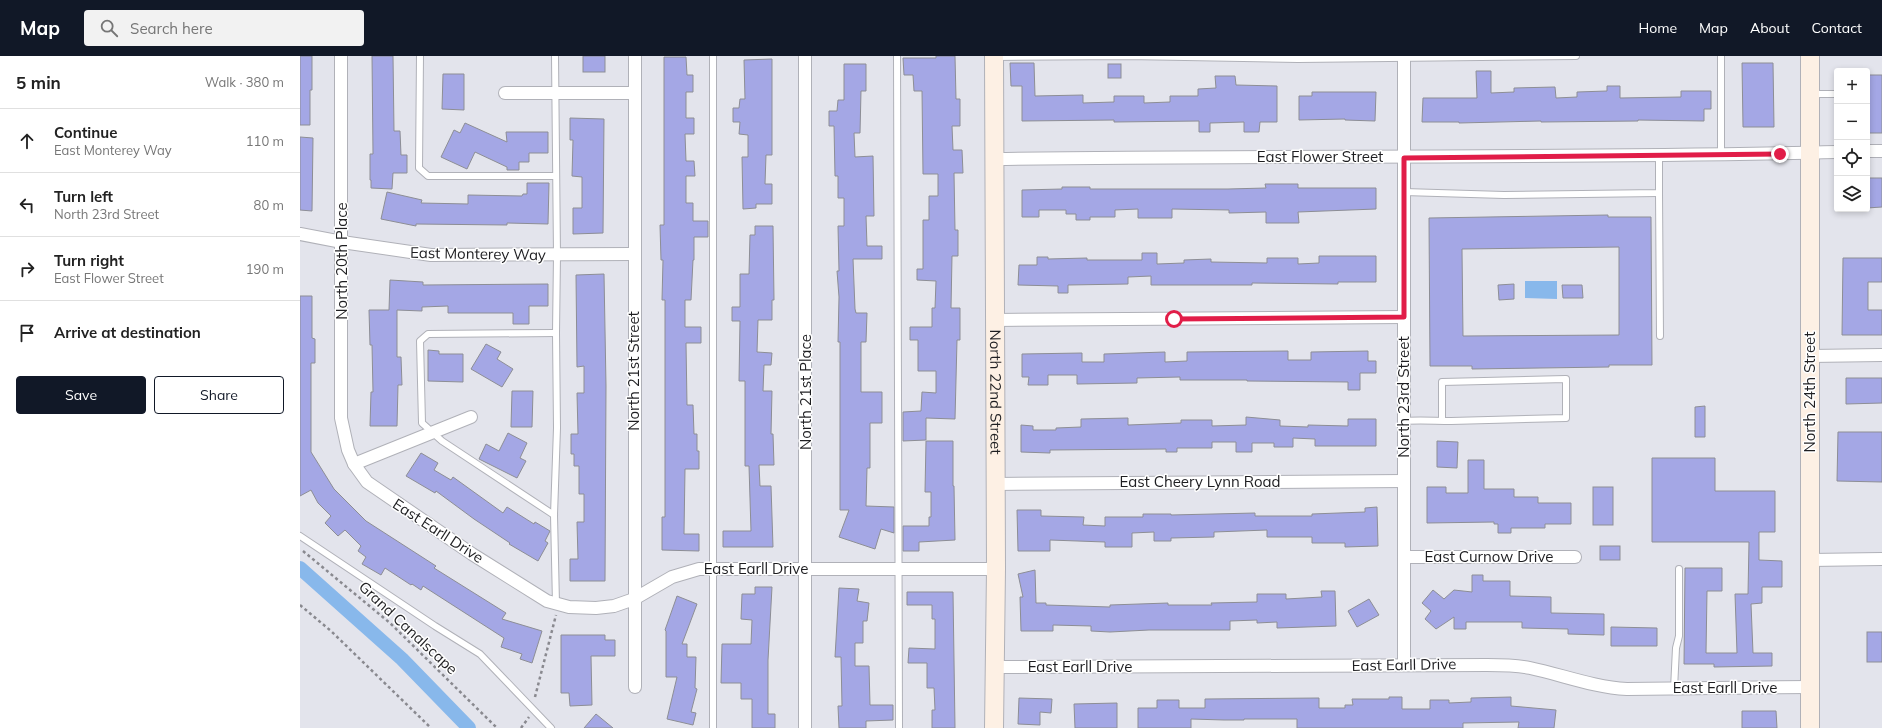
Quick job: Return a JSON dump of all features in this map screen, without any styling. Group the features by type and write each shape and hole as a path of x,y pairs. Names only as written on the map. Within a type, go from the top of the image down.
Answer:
{"main road":[{"name":"North 24th Street","path":"1810,56 1810,728"},
{"name":"North 22nd Street","path":"994,57 996,569 994,728"}],"street":[{"name":"North 20th Place","path":"341,56 341,418 346,444 354,464"},
{"name":"North 21st Street","path":"634,56 635,687"},
{"name":"North 21st Place","path":"805,56 805,728"},
{"name":"North 23rd Street","path":"1404,56 1404,665"},
{"path":"505,93 634,93"},
{"path":"1870,151 1882,151"},
{"name":"East Flower Street","path":"994,159 1167,156 1404,158 1660,156 1834,152"},
{"name":"East Monterey Way","path":"300,234 430,255 634,254"},
{"path":"995,320 1404,317"},
{"path":"1810,356 1882,355"},
{"path":"354,464 471,417"},
{"name":"East Earll Drive","path":"354,464 367,482 384,496 472,554 547,600 569,607 596,608 614,606 634,599 683,573 699,569 996,569"},
{"name":"East Cheery Lynn Road","path":"995,484 1404,481"},
{"name":"East Curnow Drive","path":"1404,557 1575,557"},
{"path":"1810,560 1882,559"},
{"name":"East Earll Drive","path":"995,667 1404,665 1514,666 1607,688 1810,688"}],"lane":[{"path":"420,56 419,168 428,176 556,176"},
{"path":"555,56 557,428 554,515 556,604"},
{"path":"713,56 713,728"},
{"path":"897,56 897,569 899,728"},
{"path":"994,57 1127,56 1298,59 1404,56 1576,56"},
{"path":"1720,56 1721,155"},
{"path":"1810,94 1834,94"},
{"path":"1660,156 1660,336"},
{"path":"1404,192 1504,195 1659,193"},
{"path":"554,515 442,441 422,423 420,340 428,334 556,333"},
{"path":"1404,421 1442,421 1566,418 1566,379 1442,382 1442,421"},
{"path":"300,536 435,626 480,654 551,728"},
{"path":"1674,689 1676,648 1679,636 1679,569"}],"path":[{"name":"Grand Canalscape","path":"300,549 390,623 497,728"},
{"path":"300,605 331,631 432,728"},
{"path":"534,699 556,617"},
{"path":"521,728 530,715"}],"water":[{"path":"1525,281 1557,281 1557,299 1525,298"}],"building":[{"path":"300,56 312,56 310,125 300,125"},
{"path":"372,56 393,56 394,131 400,131 401,155 407,155 407,173 393,173 392,189 371,188 370,154 373,154"},
{"path":"583,56 605,56 605,72 583,72"},
{"path":"936,56 955,56 956,99 960,99 960,126 952,126 953,150 962,150 963,173 954,173 955,230 958,230 958,256 952,256 951,308 960,308 960,340 957,340 955,419 926,418 926,440 903,441 903,412 921,411 922,392 936,393 936,371 918,371 918,340 910,340 910,327 932,327 932,308 935,308 936,281 917,280 917,269 923,269 923,220 929,220 929,196 938,196 938,174 923,174 922,91 914,91 913,75 904,75 903,58 936,58"},
{"path":"664,57 686,57 687,75 693,75 693,92 686,92 686,118 694,118 694,134 685,134 686,161 694,161 695,176 686,176 686,203 693,203 693,221 708,221 708,237 694,237 691,300 685,300 685,327 701,327 701,343 686,343 687,405 693,405 694,434 697,434 699,469 685,469 684,534 699,534 699,551 662,550 662,517 665,517 665,300 662,300 663,260 661,260 660,225 664,225"},
{"path":"772,59 772,155 766,155 765,184 772,184 772,204 756,204 756,208 743,209 742,157 748,157 748,135 739,134 740,122 733,122 733,108 739,108 740,99 745,99 744,60"},
{"path":"1010,63 1034,63 1035,96 1083,95 1083,103 1114,102 1114,96 1144,96 1144,103 1170,102 1170,96 1198,96 1198,89 1216,88 1215,76 1235,76 1236,85 1277,86 1277,122 1260,122 1259,132 1244,132 1244,122 1210,123 1210,132 1199,132 1199,121 1022,121 1022,86 1011,86"},
{"path":"1742,63 1773,63 1774,127 1743,127"},
{"path":"844,64 866,64 866,91 861,91 860,133 854,133 855,157 873,156 874,216 866,216 867,246 882,246 882,259 853,259 856,313 867,313 866,342 861,342 861,392 882,392 882,423 870,423 870,468 867,468 866,506 894,507 894,533 881,529 875,549 839,537 849,510 840,510 840,342 838,342 839,297 837,271 839,271 838,226 844,226 844,198 838,198 838,176 835,176 834,126 829,126 829,111 837,111 838,100 844,100"},
{"path":"1108,64 1121,64 1121,78 1108,78"},
{"path":"1476,71 1491,71 1491,93 1514,92 1514,88 1555,87 1556,98 1577,97 1577,92 1607,91 1607,86 1620,86 1620,98 1681,97 1681,91 1711,91 1711,109 1704,109 1704,121 1638,120 1459,123 1422,122 1423,98 1477,98"},
{"path":"443,74 464,74 464,110 442,109"},
{"path":"1870,75 1882,75 1882,133 1870,133"},
{"path":"1312,92 1376,92 1375,121 1345,119 1299,120 1299,96 1312,96"},
{"path":"570,118 604,119 603,233 573,234 573,208 582,208 582,177 572,176 573,140 570,140"},
{"path":"465,123 507,142 506,132 548,132 548,153 529,153 529,162 519,162 519,170 507,170 507,167 475,152 467,169 441,157 454,130 460,133"},
{"path":"300,137 313,138 312,211 300,210"},
{"path":"1870,178 1882,178 1882,207 1870,208"},
{"path":"527,183 549,183 548,224 416,224 416,226 381,219 387,192 422,200 421,203 468,204 468,195 522,196 523,194 527,194"},
{"path":"1265,184 1298,184 1298,188 1376,188 1376,209 1298,212 1299,223 1266,223 1266,212 1229,213 1229,210 1172,209 1172,218 1138,218 1138,209 1115,210 1115,217 1090,217 1090,220 1076,220 1076,214 1066,214 1066,210 1039,210 1039,217 1022,217 1022,190 1062,189 1062,187 1090,187 1090,189 1266,188"},
{"path":"1608,215 1608,217 1651,217 1652,365 1472,369 1472,366 1430,366 1429,218","holes":["1619,247 1619,335 1463,336 1462,249"]},
{"path":"755,226 773,226 774,300 772,300 772,320 758,320 757,352 772,353 771,365 764,365 763,391 772,391 771,434 773,434 774,465 759,465 760,486 771,486 773,547 723,547 723,531 751,531 749,466 745,466 745,381 739,381 740,321 732,321 732,307 740,307 740,274 749,274 750,235 755,235"},
{"path":"1142,253 1157,253 1157,264 1184,263 1184,260 1211,259 1211,262 1267,263 1267,258 1298,258 1298,264 1319,263 1319,256 1376,256 1376,282 1338,282 1338,284 1252,283 1252,285 1151,285 1151,276 1128,277 1128,284 1068,285 1068,293 1058,293 1058,286 1018,285 1019,265 1037,265 1037,257 1048,257 1048,259 1087,258 1087,260 1142,260"},
{"path":"1843,258 1882,258 1882,282 1868,282 1868,310 1882,310 1882,335 1842,335"},
{"path":"604,274 606,386 605,581 570,581 570,559 578,559 577,522 584,522 584,494 579,494 579,466 574,466 574,454 571,454 571,434 578,434 577,393 584,393 584,366 577,367 576,275"},
{"path":"390,280 423,282 423,285 548,284 548,306 529,306 529,324 513,324 513,313 448,313 448,306 422,307 422,311 397,310 397,357 401,357 402,385 398,385 397,426 370,426 371,392 373,392 372,345 370,345 369,310 389,310"},
{"path":"1514,284 1514,299 1499,300 1498,285"},
{"path":"1562,285 1582,285 1583,298 1563,298"},
{"path":"300,296 312,296 312,338 315,339 315,363 311,363 311,452 334,489 366,521 436,566 434,568 506,613 502,619 542,631 532,663 520,659 522,654 501,647 504,638 423,586 421,590 385,568 381,575 362,564 366,557 358,551 361,546 345,530 338,536 325,523 331,516 318,503 311,490 300,496"},
{"path":"486,344 501,352 497,359 513,369 502,387 471,369"},
{"path":"428,350 439,351 439,354 463,354 463,382 428,381"},
{"path":"1288,351 1288,360 1311,360 1311,352 1368,351 1368,361 1376,361 1376,373 1360,373 1360,390 1348,390 1348,382 1180,380 1180,377 1137,378 1137,383 1077,384 1077,375 1048,375 1048,385 1028,385 1029,377 1022,377 1022,354 1082,353 1082,362 1104,362 1104,354 1165,352 1165,362 1187,361 1187,352"},
{"path":"1846,378 1882,378 1882,403 1846,404"},
{"path":"512,391 533,391 532,427 511,427"},
{"path":"1705,406 1705,437 1695,437 1695,407"},
{"path":"1246,417 1280,420 1280,426 1308,427 1308,425 1348,426 1348,419 1376,419 1376,446 1315,446 1315,439 1293,438 1293,447 1274,447 1274,443 1252,443 1252,452 1236,452 1236,442 1212,442 1212,448 1177,448 1177,452 1166,452 1166,449 1050,450 1050,453 1021,452 1021,425 1033,426 1033,430 1056,430 1056,428 1081,427 1081,419 1128,418 1128,425 1181,423 1181,420 1212,420 1212,426 1246,425"},
{"path":"1838,432 1882,432 1882,482 1837,481"},
{"path":"508,433 527,443 520,458 526,461 517,478 479,459 486,444 499,451"},
{"path":"926,441 953,441 955,540 919,542 919,551 903,551 903,526 929,526 929,517 931,517 931,492 925,492"},
{"path":"1437,441 1458,442 1457,468 1437,467"},
{"path":"421,453 438,463 434,470 451,480 453,477 503,513 507,507 534,524 535,522 550,531 545,541 548,543 538,561 509,544 510,543 436,491 435,493 406,476"},
{"path":"1652,458 1715,458 1715,491 1775,491 1775,532 1759,532 1759,560 1782,561 1782,587 1762,587 1762,603 1751,604 1753,653 1772,653 1772,666 1714,667 1714,664 1684,664 1685,568 1722,568 1722,591 1707,591 1706,653 1737,653 1735,594 1748,594 1749,542 1652,542"},
{"path":"1468,460 1484,460 1484,489 1514,489 1514,497 1538,497 1538,503 1571,503 1571,524 1545,524 1545,528 1511,528 1511,533 1498,533 1498,524 1494,524 1494,522 1427,523 1427,487 1446,487 1446,493 1468,493"},
{"path":"1593,487 1613,487 1613,525 1593,525"},
{"path":"1377,507 1378,546 1345,547 1345,543 1312,543 1312,537 1267,537 1267,530 1214,532 1214,537 1171,538 1171,541 1154,541 1154,532 1132,533 1132,547 1105,547 1105,542 1050,540 1050,551 1018,551 1017,510 1041,510 1041,516 1084,517 1083,525 1105,526 1105,517 1143,517 1143,514 1171,515 1255,513 1255,516 1312,516 1312,514 1365,512 1365,508"},
{"path":"1600,546 1620,546 1620,560 1600,560"},
{"path":"1035,570 1036,603 1046,603 1046,605 1110,607 1110,605 1168,603 1168,605 1212,605 1211,603 1257,602 1257,594 1286,594 1286,599 1322,597 1321,591 1335,591 1336,626 1277,628 1277,622 1257,623 1257,620 1230,621 1230,630 1149,630 1110,632 1091,631 1091,626 1053,625 1053,631 1021,631 1020,597 1023,597 1018,574"},
{"path":"1472,575 1483,575 1483,581 1510,581 1510,596 1551,597 1551,613 1604,614 1604,635 1568,634 1568,629 1522,628 1522,622 1466,622 1466,629 1454,629 1454,617 1436,629 1425,619 1431,611 1422,603 1433,590 1444,599 1454,590 1472,592"},
{"path":"755,587 772,587 768,660 768,714 775,714 775,728 752,728 752,699 741,699 741,683 721,683 722,644 751,644 752,620 741,619 742,594 755,594"},
{"path":"839,588 859,589 857,601 869,603 867,621 863,621 863,643 855,643 855,666 869,666 870,705 893,705 893,720 866,721 866,728 839,728 838,706 842,706 841,657 835,657"},
{"path":"907,592 953,592 955,728 932,728 932,710 935,710 934,688 927,688 927,663 908,663 909,648 935,649 935,619 932,619 932,605 907,605"},
{"path":"677,596 697,604 682,644 687,644 687,657 696,657 695,688 697,689 691,712 696,713 693,725 667,719 677,677 666,677 665,630"},
{"path":"1369,599 1379,615 1357,627 1348,611"},
{"path":"1611,627 1657,628 1657,646 1611,646"},
{"path":"1867,632 1882,632 1882,662 1867,662"},
{"path":"561,635 605,635 605,640 615,640 615,656 591,656 592,705 570,706 569,693 561,693"},
{"path":"1389,697 1402,697 1402,709 1430,709 1430,700 1449,700 1449,703 1471,702 1471,698 1511,697 1511,706 1556,710 1554,728 1518,728 1519,722 1463,723 1463,728 1297,728 1297,719 1191,719 1191,728 1138,728 1138,708 1157,708 1157,700 1179,700 1179,708 1205,708 1205,699 1319,698 1319,708 1345,708 1345,705 1353,705 1352,699 1389,699"},
{"path":"1019,698 1052,699 1051,713 1040,712 1040,725 1018,724"},
{"path":"1117,703 1117,728 1075,728 1074,704"},
{"path":"1742,711 1776,711 1777,728 1742,728"},
{"path":"596,714 613,728 584,728"}],"waterway":[{"path":"300,568 402,659 469,728"}],"route":[{"path":"1174,319 1404,317 1404,158 1780,154"}]}
